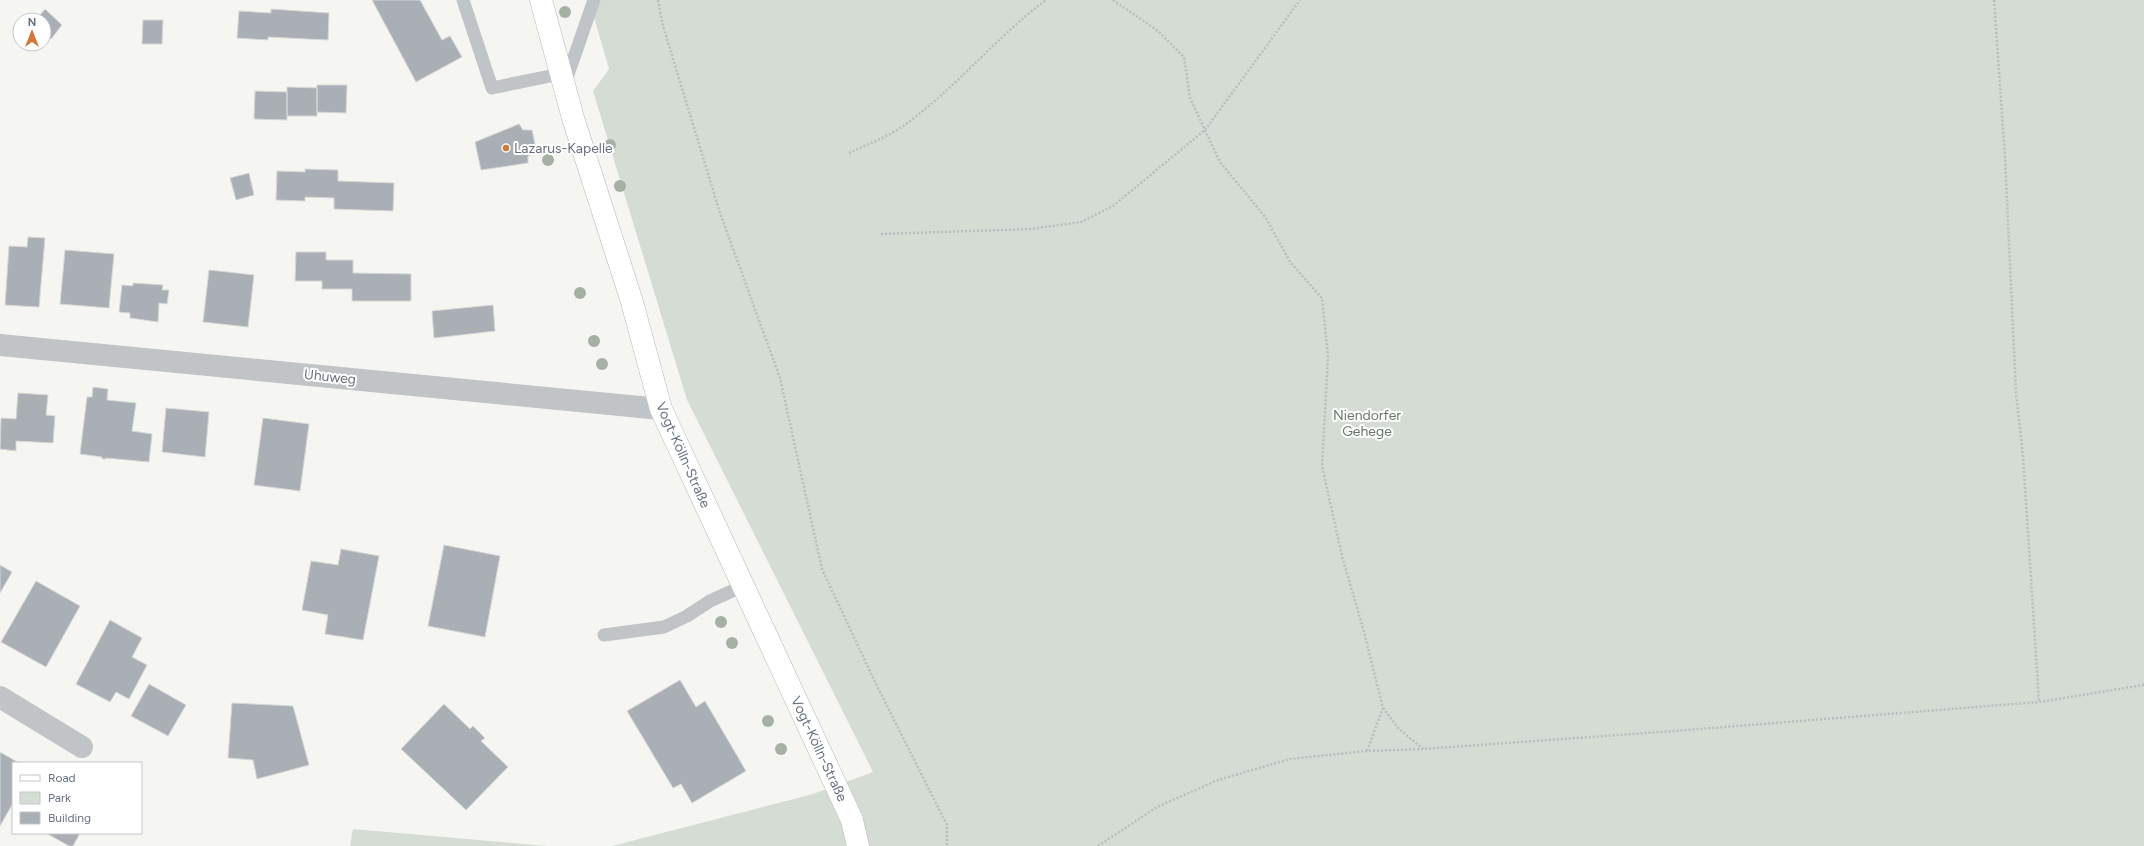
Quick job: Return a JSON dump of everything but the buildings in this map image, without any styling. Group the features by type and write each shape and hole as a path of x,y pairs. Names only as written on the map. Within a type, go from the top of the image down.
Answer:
{"street":[{"name":"Vogt-Kölln-Straße","path":"541,0 562,80 632,302 661,409 852,820 858,846"},
{"name":"Uhuweg","path":"0,345 661,409"},
{"path":"0,697 82,747"}],"lane":[{"path":"463,0 492,88 562,80 594,0"},
{"path":"604,635 664,627 710,601 743,586"}],"path":[{"path":"658,0 663,26 720,213 780,378 822,569 875,682 948,825 947,846"},
{"path":"849,154 906,125 986,54 1027,14 1046,0"},
{"path":"1113,0 1158,31 1184,57 1190,98 1220,162 1266,218 1290,262 1322,298 1328,356 1322,466 1342,556 1364,632 1383,708 1399,729 1423,749"},
{"path":"881,234 1031,229 1081,222 1113,206 1205,130 1300,0"},
{"path":"1994,0 2005,157 2016,393 2023,456 2039,702"},
{"path":"1098,846 1157,807 1218,780 1290,759 1367,751 1423,749 1682,731 2039,702 2144,685"},
{"path":"1367,751 1383,708"}],"green space":[{"name":"Niendorfer Gehege","path":"589,0 2144,0 2144,846 612,846 813,794 873,772 687,400 593,91 609,69"},
{"path":"353,829 547,846 350,846"}],"place":[{"name":"Lazarus-Kapelle","path":"506,148"}]}
